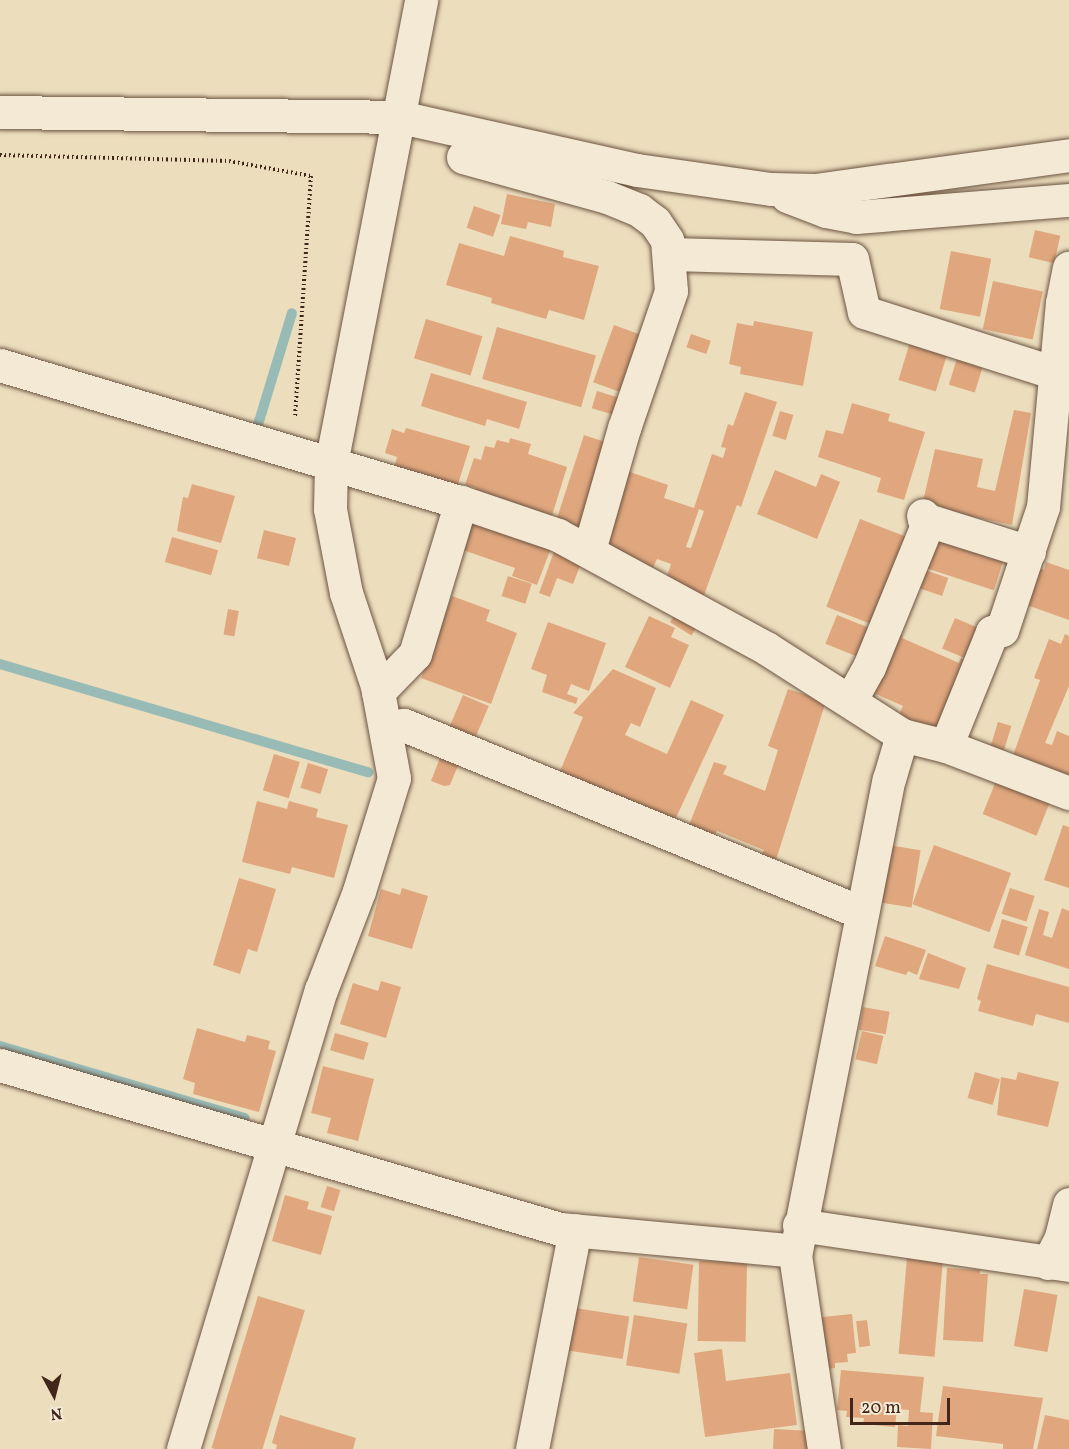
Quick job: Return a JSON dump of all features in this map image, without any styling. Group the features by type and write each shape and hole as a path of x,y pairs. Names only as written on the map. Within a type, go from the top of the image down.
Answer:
{"street":[{"path":"183,1449 272,1145 394,778 378,692 346,593 330,509 331,464 421,0"},
{"path":"0,112 400,117 637,170 771,189 825,189 1069,155"},
{"path":"463,157 607,196 639,210 655,222 671,254 671,291 624,428 589,550"},
{"path":"771,189 826,212 856,217 1069,200"},
{"path":"671,254 852,259 864,312 1055,373"},
{"path":"946,746 992,632 1002,630 1029,552 1056,512 1055,373 1069,268"},
{"path":"0,365 461,502 589,550 766,648 902,735 946,746 1069,793"},
{"path":"378,692 415,654 461,502"},
{"path":"850,701 885,631 926,527 923,517 1029,552"},
{"path":"386,729 404,725 862,913"},
{"path":"824,1449 797,1238 889,779 902,735"},
{"path":"0,1065 272,1145 575,1230 797,1238 1058,1264 1069,1204"},
{"path":"532,1449 575,1230"}],"path":[{"path":"0,156 229,161 311,176 293,453"}],"building":[{"path":"507,194 555,204 551,227 528,222 526,229 501,224"},
{"path":"474,206 500,215 493,237 467,228"},
{"path":"1035,230 1060,236 1054,263 1029,257"},
{"path":"510,236 564,251 563,257 599,266 584,320 549,310 546,319 491,303 492,298 446,285 459,243 504,256"},
{"path":"951,251 991,259 980,317 940,309"},
{"path":"993,281 1043,292 1033,340 983,329"},
{"path":"426,319 482,336 470,375 414,358"},
{"path":"754,321 813,332 803,386 740,374 741,367 729,364 737,323 753,326"},
{"path":"614,325 644,336 623,393 593,382"},
{"path":"497,327 596,355 581,407 482,379"},
{"path":"691,334 711,341 706,354 686,347"},
{"path":"911,339 948,350 936,392 898,380"},
{"path":"958,355 984,363 975,393 949,385"},
{"path":"431,373 527,402 519,429 487,419 485,426 421,406"},
{"path":"597,391 623,399 618,416 592,408"},
{"path":"745,392 777,402 741,507 737,505 704,595 665,582 671,564 657,559 653,568 618,556 605,540 624,470 668,485 664,498 694,508 712,454 723,458 726,448 721,447 728,424 733,426","holes":["699,509 704,511 691,548 686,547"]},
{"path":"852,403 890,414 888,421 925,432 904,500 877,492 881,478 818,457 826,430 843,434"},
{"path":"1014,410 1031,413 1012,525 922,506 935,449 983,459 977,487 995,491"},
{"path":"780,411 793,415 786,440 772,436"},
{"path":"406,428 470,446 457,487 394,468 397,457 385,453 392,429 404,433"},
{"path":"584,435 611,444 581,534 555,525"},
{"path":"510,438 531,444 528,454 567,467 551,519 473,496 476,488 465,485 474,458 481,460 485,446 494,448 497,440 509,443"},
{"path":"775,470 816,487 821,474 840,482 817,539 757,514"},
{"path":"192,484 235,496 221,543 177,531 183,497 188,498"},
{"path":"471,517 551,548 537,585 512,576 515,568 460,549"},
{"path":"860,519 909,538 876,626 826,607"},
{"path":"932,528 1006,552 994,590 920,566"},
{"path":"264,530 296,538 289,566 257,558"},
{"path":"172,537 218,550 211,575 165,562"},
{"path":"555,549 583,558 573,584 557,578 550,597 539,593"},
{"path":"1046,562 1069,570 1069,620 1024,604 1036,567 1044,570"},
{"path":"919,568 948,578 942,596 913,586"},
{"path":"508,576 532,584 525,604 502,596"},
{"path":"452,596 490,610 486,621 517,633 491,704 421,678"},
{"path":"228,609 239,611 234,637 223,635"},
{"path":"676,613 697,626 691,636 670,622"},
{"path":"837,615 875,630 863,659 825,644"},
{"path":"649,616 675,628 671,637 689,645 670,688 625,667"},
{"path":"955,618 978,628 965,658 942,648"},
{"path":"548,622 606,643 589,691 571,684 567,694 578,698 576,704 542,692 547,675 531,669"},
{"path":"891,629 903,635 902,638 959,663 961,658 971,662 935,736 897,719 903,706 867,690"},
{"path":"1065,634 1069,636 1069,686 1045,743 1052,745 1057,731 1069,736 1069,781 1011,761 1040,680 1034,678 1049,639 1061,644"},
{"path":"613,669 656,688 640,727 631,723 625,735 667,754 691,700 724,715 674,822 560,771 583,717 573,713"},
{"path":"788,689 826,701 776,860 762,854 764,850 717,831 715,835 689,825 714,762 727,766 723,774 765,791 778,750 768,746"},
{"path":"463,695 489,706 473,743 447,732"},
{"path":"998,722 1011,726 1003,755 989,751"},
{"path":"274,754 300,762 289,798 263,790"},
{"path":"441,755 459,763 450,785 444,786 431,781"},
{"path":"308,763 328,769 320,794 300,788"},
{"path":"998,776 1052,798 1036,836 983,814"},
{"path":"257,801 287,809 289,801 318,809 316,817 348,825 334,878 292,867 290,874 242,862"},
{"path":"1063,825 1069,827 1069,888 1044,880"},
{"path":"888,845 921,850 912,907 879,902"},
{"path":"934,845 1011,873 990,932 912,904"},
{"path":"239,878 276,889 257,952 248,949 240,974 213,965"},
{"path":"402,888 428,896 412,949 368,936 381,889 400,895"},
{"path":"1010,888 1035,896 1026,922 1002,914"},
{"path":"1062,908 1069,911 1069,969 1025,955 1039,909 1049,912 1043,935 1052,938"},
{"path":"1002,919 1028,927 1019,956 993,948"},
{"path":"885,936 926,950 917,975 908,971 906,975 875,966"},
{"path":"928,953 966,968 959,989 919,979"},
{"path":"987,964 1069,987 1069,1023 1036,1014 1033,1026 978,1011 981,1001 977,999"},
{"path":"381,981 401,987 386,1038 340,1024 353,983 378,991"},
{"path":"863,1007 890,1012 886,1034 859,1030"},
{"path":"197,1028 245,1042 247,1035 270,1041 268,1049 276,1051 259,1112 193,1094 195,1083 183,1079"},
{"path":"862,1031 883,1036 877,1064 855,1059"},
{"path":"335,1033 369,1043 364,1060 330,1050"},
{"path":"323,1066 374,1079 358,1141 327,1133 331,1118 311,1113"},
{"path":"975,1072 1000,1079 993,1105 968,1098"},
{"path":"1018,1072 1059,1082 1048,1127 997,1115 1001,1077 1016,1080"},
{"path":"327,1186 340,1190 334,1211 321,1207"},
{"path":"285,1195 309,1202 307,1209 332,1216 321,1255 272,1241"},
{"path":"639,1257 693,1265 687,1309 633,1302"},
{"path":"907,1258 943,1261 934,1357 899,1354"},
{"path":"699,1261 747,1262 746,1342 698,1341"},
{"path":"947,1268 980,1270 980,1274 988,1274 983,1342 943,1340"},
{"path":"1024,1289 1057,1295 1047,1352 1014,1346"},
{"path":"258,1296 305,1310 262,1449 212,1448"},
{"path":"575,1308 629,1317 623,1359 568,1350"},
{"path":"852,1314 856,1353 847,1354 848,1362 835,1363 835,1368 819,1370 813,1318"},
{"path":"634,1315 687,1323 679,1374 626,1365"},
{"path":"867,1320 870,1346 859,1347 856,1321"},
{"path":"722,1349 726,1381 790,1373 797,1425 705,1437 694,1353"},
{"path":"841,1370 924,1377 920,1412 933,1413 931,1449 897,1447 898,1425 908,1426 909,1410 897,1409 895,1427 863,1424 864,1418 846,1417 847,1411 837,1410"},
{"path":"943,1386 1043,1398 1033,1449 1003,1449 1003,1444 936,1436"},
{"path":"280,1415 356,1438 353,1449 276,1449 277,1445 272,1443"},
{"path":"1045,1415 1069,1420 1069,1449 1037,1449"},
{"path":"774,1429 812,1431 815,1449 773,1449"}],"waterway":[{"path":"257,428 292,313"},
{"path":"0,664 368,772"},
{"path":"0,1046 245,1118"}]}
